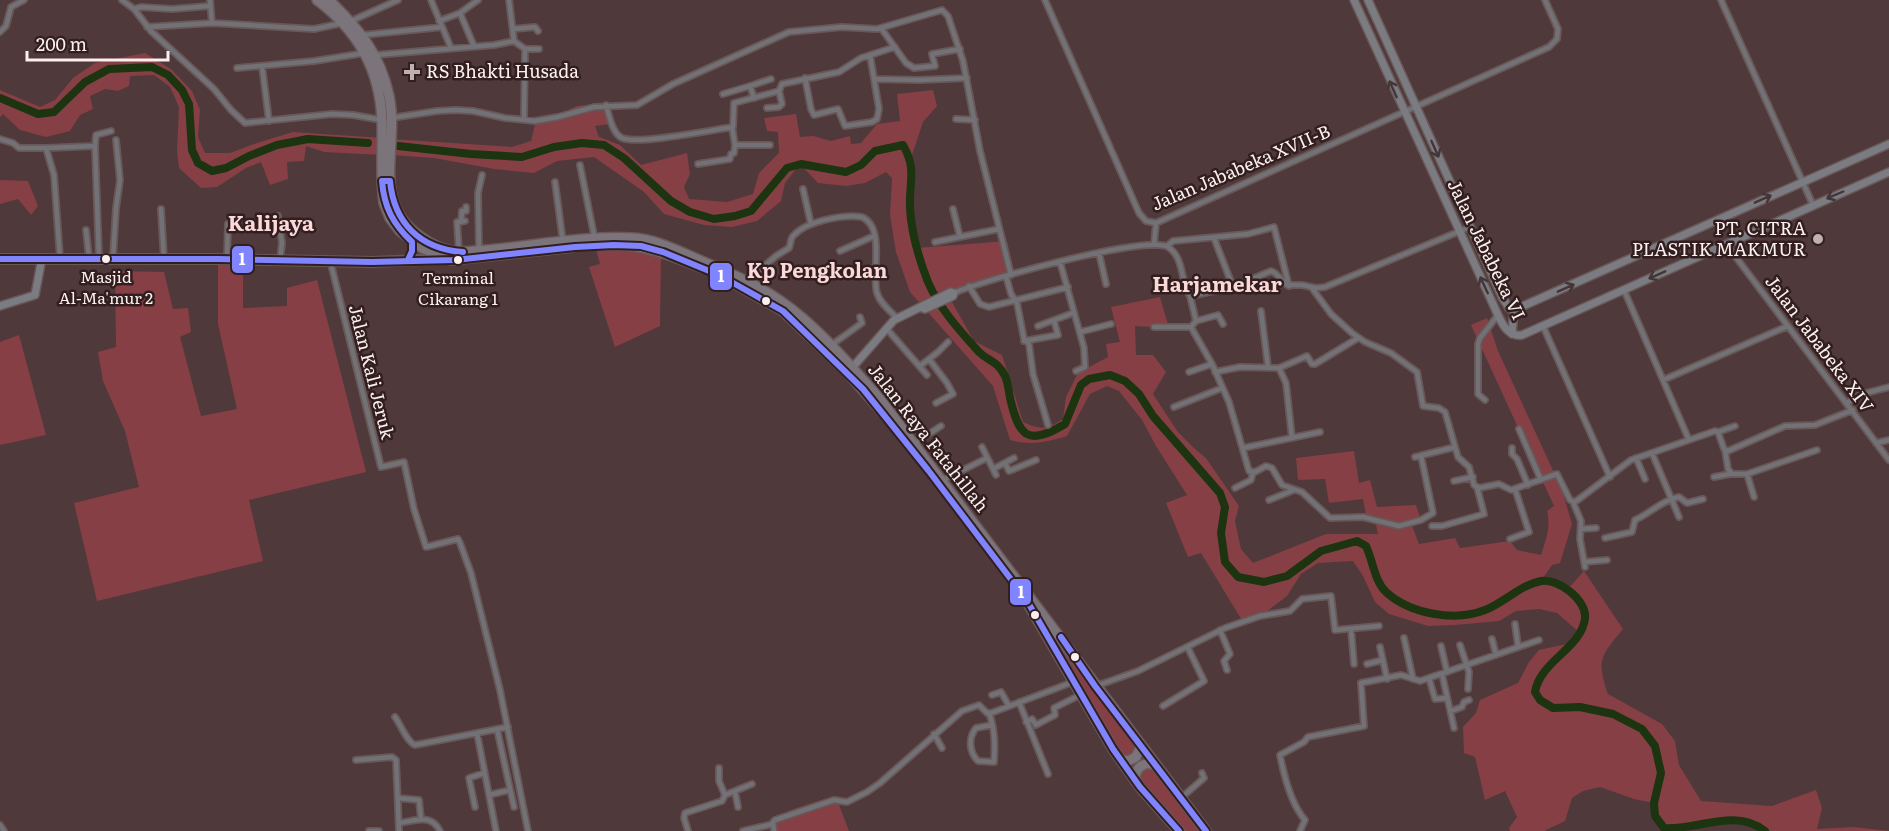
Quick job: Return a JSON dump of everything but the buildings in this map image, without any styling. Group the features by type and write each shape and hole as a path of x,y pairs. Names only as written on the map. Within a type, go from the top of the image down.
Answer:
{"highway":[{"path":"317,0 363,35 388,92 384,203 390,218 412,242 452,254"},
{"path":"329,0 370,54"},
{"path":"386,181 394,208 403,222 427,241 452,254"},
{"name":"Jalan Raya Fatahillah","path":"1179,831 1120,759 1080,695 1031,607 969,520 943,480 915,442 852,368 788,306 746,282 651,241 629,238 563,242 452,254 455,260 575,247 628,245 653,249 720,275 783,311 848,373 903,437 969,520 1060,636 1095,686 1206,831"},
{"path":"408,260 412,251 412,242"},
{"path":"0,259 113,258 372,262 452,254"},
{"path":"1120,759 1128,760 1136,757 1141,746"},
{"path":"1135,780 1136,770 1143,764 1157,766"}],"street":[{"path":"0,32 6,26 11,7 24,0"},
{"path":"122,0 134,9 147,27 213,88 243,122 248,123 332,114 387,119 456,110 524,120 553,119 594,106 637,105 674,84 789,32 842,27 881,28 942,10 948,16 960,49 1012,296 1015,300 1024,341 1029,344 1035,382 1048,425"},
{"path":"147,27 212,23 314,29 347,22 398,0"},
{"path":"431,0 451,48"},
{"path":"439,21 460,13 478,0"},
{"path":"509,0 514,41"},
{"name":"Jalan Jababeka XVII-B","path":"1045,0 1139,213 1146,221 1156,223 1549,47 1555,42 1558,29 1545,0"},
{"name":"Jalan Jababeka VI","path":"1354,0 1497,315 1504,327 1512,334 1522,335 1543,326 1812,203 1889,172"},
{"name":"Jalan Jababeka VI","path":"1368,0 1470,227 1506,303 1514,310 1889,144"},
{"path":"1721,0 1812,203"},
{"path":"134,9 141,7 172,9 209,3 212,23"},
{"path":"460,13 474,46"},
{"path":"363,35 442,27"},
{"path":"513,29 535,27 538,31"},
{"path":"881,28 906,63 918,69 935,66 932,54 960,49"},
{"path":"237,68 314,62 370,54 494,45 514,41 525,49 538,49"},
{"path":"767,108 779,107 782,104 779,91 782,84 839,72 861,58 895,47"},
{"path":"524,120 525,49"},
{"path":"805,78 812,114 838,109 842,123 846,126 872,122 876,119 879,109 870,55"},
{"path":"262,66 269,121"},
{"path":"874,80 967,78"},
{"path":"723,94 771,79"},
{"path":"750,86 754,98"},
{"path":"698,164 730,159 731,154 734,153 733,104 779,91"},
{"path":"606,105 615,130 620,137 625,139 658,138 732,128"},
{"path":"956,118 975,120"},
{"path":"94,258 96,135 111,130"},
{"path":"0,139 13,143 19,148 95,146"},
{"path":"113,258 120,180 116,140"},
{"path":"735,145 770,145"},
{"path":"46,148 54,175 60,258"},
{"path":"580,165 595,240"},
{"path":"479,250 478,193 482,175"},
{"path":"555,182 563,242"},
{"path":"803,189 811,224"},
{"path":"452,254 457,222 463,221 462,211 466,211 466,207"},
{"path":"161,209 164,259"},
{"path":"953,209 960,237"},
{"path":"278,216 282,243 280,260"},
{"path":"746,282 789,248 794,235 811,224 827,219 862,217 870,224 874,236 877,255 876,290 881,301 898,318"},
{"path":"1154,245 1156,223"},
{"path":"227,259 228,224"},
{"path":"852,368 886,328 898,318 969,286 1123,248 1167,246 1173,241 1252,234 1274,227 1289,286"},
{"path":"1190,296 1233,287 1271,271 1289,286 1302,285 1312,288 1331,285 1470,227"},
{"path":"935,242 999,229"},
{"path":"86,230 94,258"},
{"path":"840,251 874,236"},
{"path":"1214,238 1233,287"},
{"name":"Jalan Jababeka XIV","path":"1726,244 1889,460"},
{"path":"1167,246 1179,261 1196,321"},
{"path":"1099,254 1106,284"},
{"path":"0,306 35,295 42,258"},
{"name":"Jalan Kali Jeruk","path":"330,260 381,467 404,462 414,510 426,547 458,539 460,543 471,573 508,727"},
{"path":"1060,262 1084,350 1085,367 1076,371"},
{"path":"969,286 977,301 984,307 1068,286"},
{"path":"1312,288 1331,314 1358,338 1391,353 1417,372 1423,406 1443,411 1460,459 1467,465 1473,477 1484,514 1450,524 1432,526"},
{"path":"1623,291 1689,440"},
{"path":"1512,334 1514,310"},
{"path":"1262,311 1268,368"},
{"path":"1038,326 1073,313"},
{"path":"1191,327 1196,321 1218,315 1222,324"},
{"path":"1485,400 1479,396 1477,385 1478,344 1497,315"},
{"path":"830,346 862,323 860,317"},
{"path":"1024,341 1058,335 1054,321"},
{"path":"1080,332 1111,324"},
{"path":"1543,326 1610,477"},
{"path":"1663,380 1788,326"},
{"path":"1154,327 1191,327"},
{"path":"1191,327 1212,364 1232,410 1247,468 1252,472"},
{"path":"886,328 927,375"},
{"path":"1215,372 1240,367 1279,368 1307,356 1315,364 1358,338"},
{"path":"920,366 948,342"},
{"path":"929,359 953,394 936,403"},
{"path":"1189,372 1212,364"},
{"path":"1279,368 1286,385 1292,438"},
{"path":"1847,404 1862,394 1889,387"},
{"path":"1174,407 1222,388"},
{"path":"1725,450 1752,442 1785,426 1815,425 1852,410"},
{"path":"915,442 941,426"},
{"path":"1573,502 1636,458 1736,426"},
{"path":"1519,429 1542,480"},
{"path":"1243,448 1320,432"},
{"path":"1718,432 1730,474"},
{"path":"1876,443 1889,440"},
{"path":"982,447 996,474"},
{"path":"1252,472 1266,466 1272,468 1282,485 1306,495 1330,518 1363,518 1390,525 1409,524 1433,513 1418,457 1455,447"},
{"path":"1512,448 1512,453 1528,485"},
{"path":"1714,477 1747,474 1817,450"},
{"path":"1652,453 1679,517"},
{"path":"943,480 987,458"},
{"path":"993,468 1014,458"},
{"path":"1636,458 1645,479"},
{"path":"1005,463 1009,471 1036,460"},
{"path":"1235,488 1251,480 1252,472"},
{"path":"1747,474 1754,497"},
{"path":"1477,488 1499,484 1509,490 1557,475 1580,518 1580,539 1584,564 1607,560"},
{"path":"1454,481 1473,477"},
{"path":"1510,539 1528,532 1515,489"},
{"path":"1269,500 1294,490"},
{"path":"1605,538 1632,532 1635,520 1671,499 1679,497 1688,503 1703,499"},
{"path":"1581,529 1596,528"},
{"path":"1095,686 1138,671 1220,630 1260,616 1290,611 1302,599 1330,596 1335,629 1379,626"},
{"path":"1515,624 1518,646"},
{"path":"1351,629 1354,664"},
{"path":"1220,630 1230,654 1224,661 1227,670"},
{"path":"1404,638 1413,679"},
{"path":"1492,639 1496,655"},
{"path":"1300,831 1305,820 1294,802 1280,755 1304,742 1308,737 1364,726 1360,684 1403,675 1419,681 1539,640"},
{"path":"1460,645 1469,672 1468,689"},
{"path":"1441,646 1454,728"},
{"path":"1380,647 1387,679"},
{"path":"1163,706 1204,681 1188,648"},
{"path":"1367,664 1383,660"},
{"path":"1429,678 1435,699 1448,698"},
{"path":"989,713 1073,682"},
{"path":"992,695 1002,693 1009,706"},
{"path":"1026,722 1032,719 1036,725 1052,718 1055,715 1054,708 1080,695"},
{"path":"1451,711 1462,707 1464,702 1469,700"},
{"path":"1018,702 1048,774"},
{"path":"743,831 773,824 775,820 834,800 847,802 867,792 957,714 976,705 989,713 992,725 995,744 994,762 978,761 972,753 971,737 976,728 992,725"},
{"path":"394,717 412,744 508,727 528,831"},
{"path":"497,729 514,807"},
{"path":"477,733 496,831"},
{"path":"934,734 942,748"},
{"path":"356,760 394,758 398,764 399,831"},
{"path":"719,768 719,781 725,795"},
{"path":"475,807 469,778 484,773"},
{"path":"1180,798 1204,778 1202,773"},
{"path":"688,831 684,818 685,813 722,801 725,795 752,784"},
{"path":"489,795 510,790"},
{"path":"735,792 738,807"},
{"path":"398,798 419,800 421,819"},
{"path":"399,824 421,819 433,822 440,831"},
{"path":"773,824 774,831"},
{"path":"0,825 4,831"},
{"path":"370,831 379,831"}],"shaded area":[{"path":"317,0 329,0 358,31 369,46 384,78 388,96 391,139 383,138 382,155 324,152 306,146 304,161 287,162 288,179 270,185 261,162 246,168 217,187 201,188 179,168 177,151 179,107 170,87 154,75 130,76 129,86 118,91 105,89 90,96 93,109 80,115 70,131 46,137 20,130 3,114 0,117 0,90 40,107 55,100 73,78 95,63 145,53 171,69 192,91 200,110 198,137 205,153 230,153 293,132 382,138 379,97 368,60 347,28"},
{"path":"933,90 937,106 923,122 911,158 913,179 910,206 917,248 1007,241 1014,271 975,283 948,295 974,341 1002,355 1023,422 1043,428 1063,419 1066,397 1078,373 1108,357 1106,344 1120,342 1111,307 1160,297 1169,328 1135,326 1136,355 1153,355 1166,372 1153,394 1178,432 1206,458 1239,506 1235,521 1241,549 1253,563 1326,534 1378,534 1374,515 1366,515 1363,499 1329,503 1325,479 1298,480 1296,458 1354,451 1359,483 1370,480 1377,507 1416,505 1420,517 1411,523 1419,544 1455,538 1460,548 1510,541 1517,550 1541,555 1548,528 1547,511 1554,506 1471,325 1487,318 1498,351 1562,490 1572,524 1560,563 1552,565 1541,581 1556,582 1567,590 1584,571 1623,629 1603,658 1602,673 1608,694 1662,724 1675,741 1679,765 1701,801 1772,806 1816,790 1822,808 1817,829 1854,827 1889,831 1765,831 1753,824 1729,820 1664,828 1655,816 1654,803 1634,799 1600,787 1583,791 1572,798 1565,821 1544,831 1510,831 1509,828 1517,817 1505,791 1485,800 1475,757 1464,753 1463,727 1476,713 1480,700 1518,683 1529,662 1539,650 1571,643 1580,633 1557,613 1539,609 1516,611 1499,621 1428,626 1389,614 1375,602 1353,561 1318,563 1301,574 1287,596 1261,616 1243,622 1201,553 1188,557 1166,503 1187,495 1142,420 1119,391 1107,386 1090,394 1067,436 1038,443 1010,440 993,386 910,292 896,252 890,215 892,178 886,172 865,183 846,186 818,183 800,164 785,183 781,201 757,221 732,227 704,225 664,214 644,192 594,157 557,161 534,173 494,169 434,158 391,155 391,139 512,147 531,141 536,120 556,116 577,106 604,104 610,124 595,126 599,137 620,145 641,165 687,153 690,174 684,187 689,199 727,202 753,194 759,173 779,153 778,132 767,131 764,118 796,114 800,137 813,136 831,141 850,136 851,144 861,143 877,124 900,121 897,94"},
{"path":"0,180 28,181 38,206 31,215 18,199 0,204"},
{"path":"630,248 661,255 660,326 615,347 589,267 600,264 596,249"},
{"path":"218,259 243,259 243,308 287,306 287,288 317,280 366,472 249,500 263,561 97,601 74,503 139,487 125,431 103,381 98,352 116,347 115,271 164,272 173,309 188,308 191,332 180,337 201,416 237,409 218,324"},
{"path":"19,335 46,435 0,445 0,342"},
{"path":"971,518 1140,750 1124,760 1031,607"},
{"path":"1152,764 1206,831 1179,831 1140,787 1136,770"},
{"path":"828,798 838,802 849,831 772,831 770,822 789,816 788,811"}],"waterway":[{"path":"0,98 38,114 54,112 85,82 109,69 152,67 168,75 182,90 189,104 192,150 198,163 212,171 226,168 277,145 308,139 368,143"},
{"path":"398,146 522,157 554,147 582,143 604,145 624,158 671,201 690,212 714,219 751,211 787,168 801,164 846,172 861,165 875,151 903,145 911,169 912,226 928,282 938,301 957,327 979,352 1002,371 1007,381 1013,411 1021,429 1027,434 1042,435 1065,424 1081,385 1089,379 1110,375 1125,381 1139,394 1153,416 1220,493 1225,507 1221,533 1225,562 1238,577 1264,582 1287,576 1321,551 1357,541 1366,546 1376,576 1386,592 1407,606 1433,614 1473,614 1499,603 1526,586 1541,581 1548,581 1563,587 1581,604 1585,618 1577,638 1538,681 1535,692 1540,700 1553,708 1580,707 1613,714 1642,729 1655,746 1661,773 1654,803 1655,816 1664,828 1729,820 1753,824 1765,831"}],"transit line":[{"name":"1","path":"408,260 412,251 412,242 400,229 391,214 385,199 382,181 390,181 397,209 412,231 434,246 463,252"},
{"name":"1","path":"0,259 372,262 455,260 614,245 641,246 663,252 719,275 783,311 863,389 1026,599 1113,749 1140,787 1179,831"},
{"name":"1","path":"1061,637 1095,686 1206,831"}],"place":[{"name":"RS Bhakti Husada","path":"412,72"},
{"name":"PT. CITRA PLASTIK MAKMUR","path":"1818,239"},
{"name":"Masjid Al-Ma'mur 2","path":"106,259"},
{"name":"Terminal Cikarang 1","path":"458,260"}],"district":[{"name":"Kalijaya","path":"271,224"},
{"name":"Kp Pengkolan","path":"817,271"},
{"name":"Harjamekar","path":"1217,285"}]}
